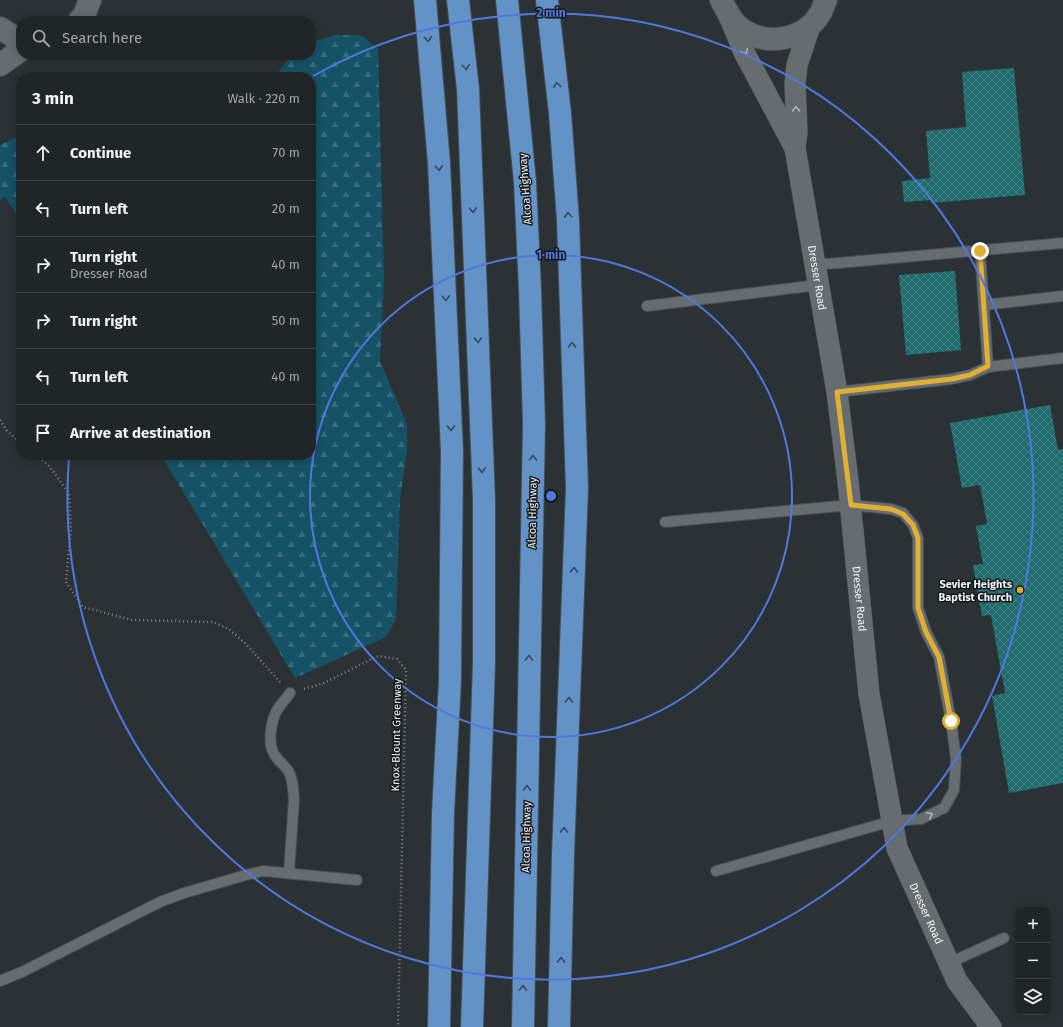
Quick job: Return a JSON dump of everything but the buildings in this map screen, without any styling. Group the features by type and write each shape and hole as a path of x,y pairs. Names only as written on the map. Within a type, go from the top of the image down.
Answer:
{"highway":[{"path":"425,0 439,163 452,451 450,680 444,813 439,1027"},
{"path":"458,0 468,89 484,500 484,663 472,1027"},
{"name":"Alcoa Highway","path":"507,0 525,190 530,288 534,424 523,1027"},
{"path":"547,0 560,113 568,220 578,488 563,854 559,1027"}],"street":[{"path":"83,16 90,0"},
{"path":"725,8 742,30 758,38 777,40 795,36 819,12 842,0"},
{"name":"Dresser Road","path":"725,8 744,52 795,148"},
{"name":"Dresser Road","path":"819,12 797,65 795,84 797,132 795,148 837,392 851,505 869,694 897,848 957,981 991,1027"},
{"path":"0,28 16,39"},
{"path":"0,65 16,54"}],"lane":[{"path":"647,306 816,275 980,251 1063,243"},
{"path":"980,251 988,366"},
{"path":"984,305 1063,296"},
{"path":"837,392 952,379 970,375 988,366 1063,358"},
{"path":"665,522 851,505 891,509 903,514 913,525 918,538 918,608 926,632 939,657 955,752 956,760 954,790 944,808 921,819 892,821 716,871"},
{"path":"289,873 294,799 293,787 288,770 278,760 273,752 271,738 272,723 277,711 290,693"},
{"path":"0,981 22,972 160,902 184,893 246,875 263,871 357,880"},
{"path":"949,963 1004,938"}],"path":[{"path":"0,420 7,431 16,438"},
{"path":"42,460 49,466 69,493 71,528 66,582 83,607 132,620 213,622 229,629 246,644 290,693"},
{"name":"Knox-Blount Greenway","path":"290,693 324,683 378,656 398,659 406,670 398,1027"}],"green space":[{"path":"334,35 361,35 378,49 384,278 380,361 407,424 407,450 400,500 396,619 386,637 295,678 164,460 316,460 316,72 279,72 288,60 316,60 316,41"},
{"path":"16,137 16,214 5,196 0,200 0,145"}],"place":[{"name":"Sevier Heights Baptist Church","path":"1020,590"}],"route":[{"path":"951,721 939,657 926,632 918,608 918,538 913,525 903,514 891,509 851,505 837,392 952,379 970,375 988,366 980,251"}]}
